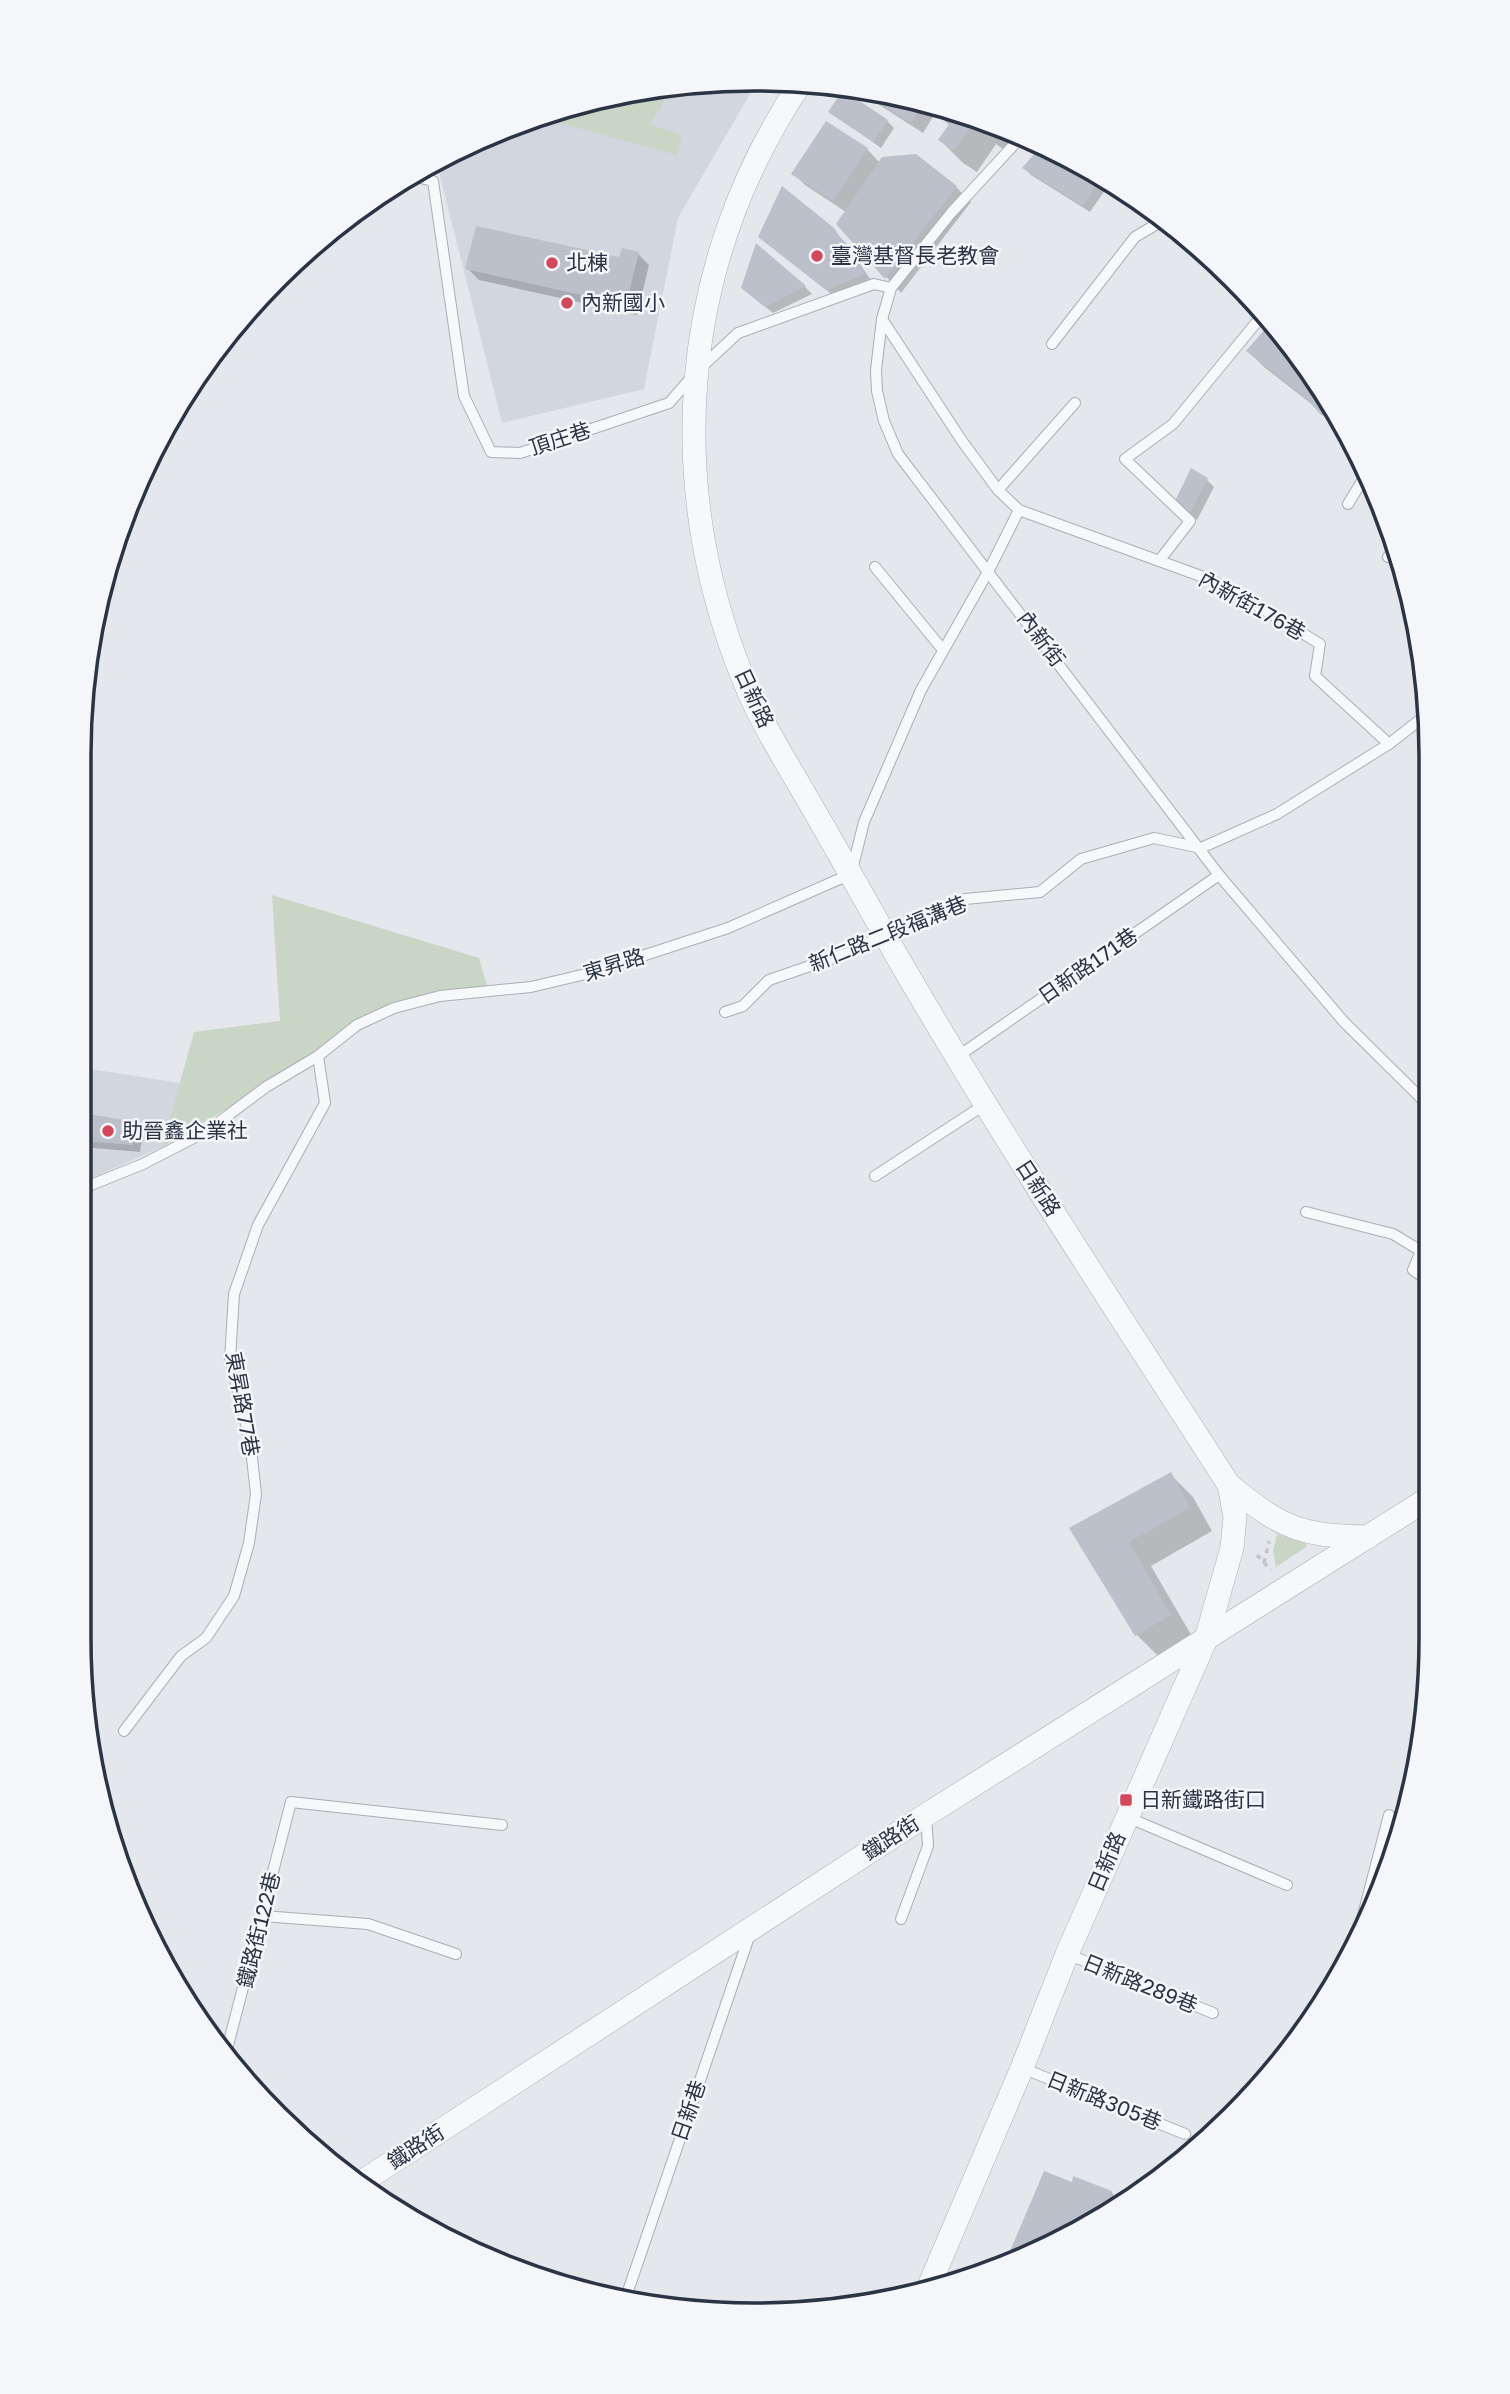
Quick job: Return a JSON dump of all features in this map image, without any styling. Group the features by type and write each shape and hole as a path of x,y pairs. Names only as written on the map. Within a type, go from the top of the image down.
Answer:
{"street":[{"name":"日新路","path":"795,92 761,150 731,216 703,318 696,372 693,429 699,525 721,617 753,701 850,874 984,1105 1229,1485 1235,1517 1223,1586 1206,1639 1068,1954 933,2278"},
{"path":"1229,1485 1277,1521 1294,1528 1329,1535 1368,1537"},
{"name":"鐵路街","path":"368,2178 926,1815 1419,1504"}],"lane":[{"name":"內新街","path":"1014,144 951,213 891,288 882,319 876,370 877,391 888,432 898,454 1219,875 1344,1022 1419,1096"},
{"name":"頂庄巷","path":"425,179 433,181 464,396 491,452 520,453 669,403 696,372 738,333 874,285 891,288"},
{"path":"1052,344 1135,237 1155,225"},
{"name":"內新街176巷","path":"882,319 962,441 998,490 1018,510 1221,585 1320,644 1315,676 1389,744"},
{"path":"1159,561 1190,521 1125,459 1173,424 1257,321"},
{"path":"998,490 1075,403"},
{"path":"1348,505 1361,484"},
{"path":"850,874 864,822 897,751 921,690 989,570 1018,510"},
{"path":"875,567 943,650"},
{"path":"1200,848 1277,814 1389,744 1418,721"},
{"name":"新仁路二段福溝巷","path":"725,1012 743,1006 769,980 848,953 965,899 1040,892 1081,859 1154,838 1200,848"},
{"name":"東昇路","path":"91,1185 143,1164 207,1131 265,1087 318,1056 357,1025 394,1008 440,996 531,987 590,973 728,928 850,874"},
{"name":"日新路171巷","path":"957,1057 1219,875"},
{"name":"東昇路77巷","path":"124,1731 181,1656 206,1638 234,1596 249,1543 256,1494 250,1440 230,1359 234,1294 258,1225 325,1103 318,1056"},
{"path":"875,1176 984,1105"},
{"path":"1306,1212 1393,1234 1419,1250"},
{"path":"1419,1254 1413,1270 1419,1274"},
{"name":"鐵路街122巷","path":"229,2044 291,1802 502,1825"},
{"path":"901,1919 928,1846 926,1815"},
{"path":"1370,1888 1389,1815"},
{"path":"1127,1816 1287,1885"},
{"path":"263,1916 368,1924 456,1955"},
{"name":"日新巷","path":"628,2291 752,1928"},
{"name":"日新路289巷","path":"1068,1954 1213,2013"},
{"name":"日新路305巷","path":"1022,2068 1185,2134"}],"path":[{"path":"1264,1563 1272,1532"},
{"path":"1257,1555 1271,1570"}],"shaded area":[{"name":"內新國小","path":"752,91 678,218 644,389 502,423 439,171 501,142 583,114 668,97"},
{"path":"91,1069 180,1083 162,1147 91,1179"}],"green space":[{"path":"666,97 649,124 682,135 677,155 556,122"},
{"path":"272,895 479,958 489,992 395,1010 162,1147 194,1032 280,1021"},
{"path":"1277,1534 1307,1544 1276,1567 1273,1551"}],"building":[{"path":"838,97 842,97 857,99 888,120 873,142 828,112"},
{"path":"878,103 918,112 911,123"},
{"path":"944,119 970,127 954,151 938,140 950,123"},
{"path":"826,121 868,148 833,201 791,174"},
{"path":"1035,153 1096,186 1083,206 1022,168"},
{"path":"916,154 957,186 885,279 836,224 882,157"},
{"name":"臺灣基督長老教會","path":"782,186 834,228 865,274 826,290 758,237"},
{"name":"北棟","path":"476,226 619,257 622,248 639,252 626,305 465,269"},
{"path":"756,243 806,286 765,307 741,288"},
{"path":"1264,330 1307,386 1325,415 1321,415 1305,397 1246,351"},
{"path":"1191,468 1208,478 1189,515 1175,501"},
{"name":"助晉鑫企業社","path":"91,1114 136,1122 133,1145 91,1142"},
{"path":"1171,1472 1190,1508 1129,1542 1171,1615 1135,1636 1069,1528"},
{"path":"1044,2171 1072,2182 1073,2176 1112,2191 1109,2201 1087,2214 1049,2235 1010,2252"}],"place":[{"name":"臺灣基督長老教會","path":"817,256"},
{"name":"北棟","path":"552,263"},
{"name":"內新國小","path":"567,303"},
{"name":"助晉鑫企業社","path":"108,1131"},
{"name":"日新鐵路街口","path":"1126,1800"}]}
